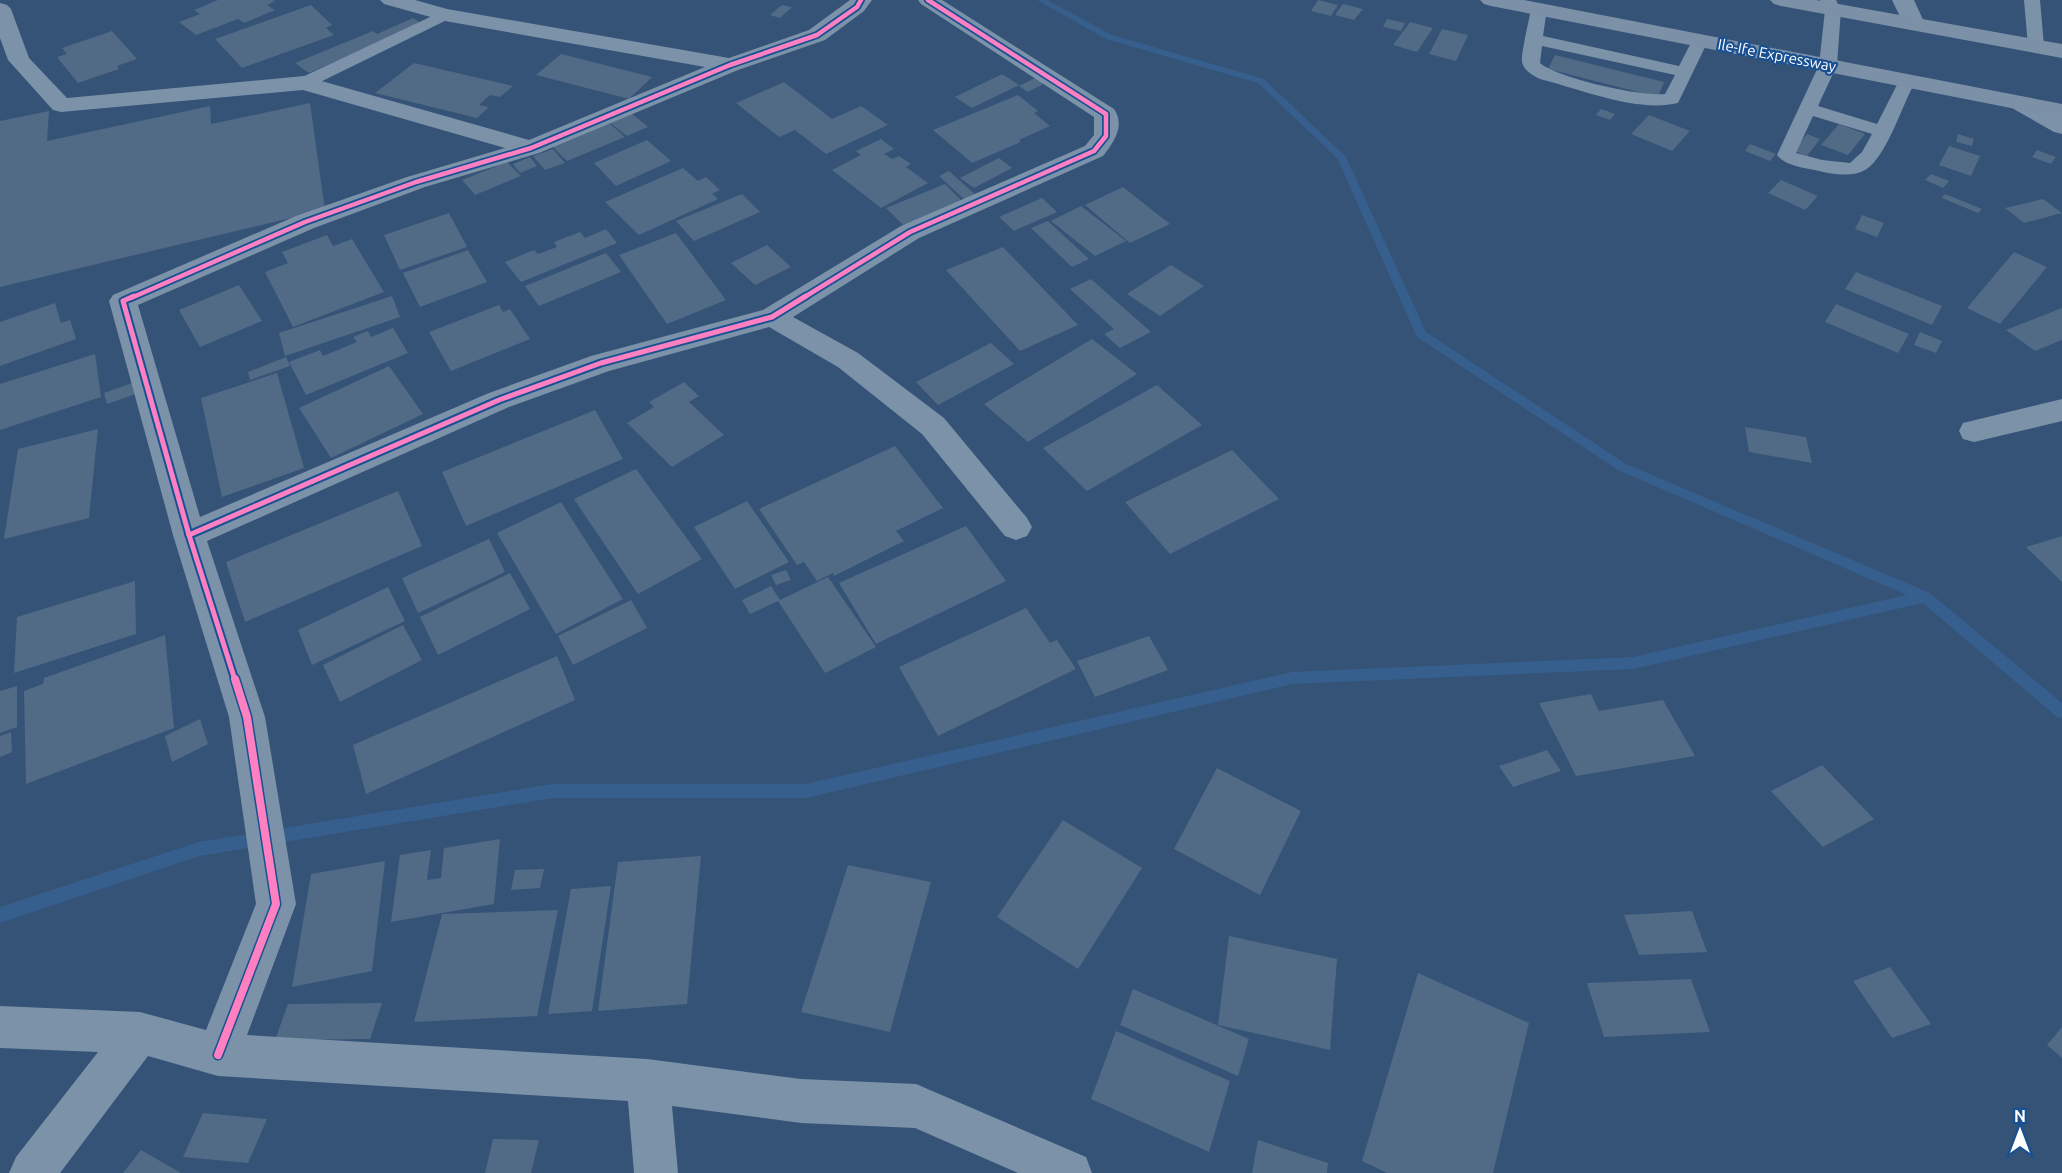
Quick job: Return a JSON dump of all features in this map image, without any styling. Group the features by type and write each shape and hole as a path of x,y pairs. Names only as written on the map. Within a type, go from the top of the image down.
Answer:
{"highway":[{"name":"Ile-Ife Expressway","path":"1491,0 2062,111"},
{"path":"1780,0 1830,5 1914,24 2062,51"}],"street":[{"path":"391,0 445,15 730,66"},
{"path":"218,1055 276,904 247,717 189,535 123,301 305,222 416,182 531,148 730,66 817,35 857,8 861,0"},
{"path":"189,535 499,400 601,363 772,317 910,232 1094,151 1106,136 1106,114 928,0"},
{"path":"1903,0 1914,24"},
{"path":"0,9 9,62 61,105 304,83 531,148"},
{"path":"2020,103 2062,127"},
{"path":"772,317 848,360 933,426 1016,527"},
{"path":"1974,431 2062,410"},
{"path":"0,1027 140,1033 218,1055 646,1081 801,1101 916,1106 1070,1173"},
{"path":"32,1173 140,1033"},
{"path":"646,1081 656,1173"}],"lane":[{"path":"2032,0 2036,46"},
{"path":"1830,5 1827,65 1786,155 1809,164 1849,170 1860,167 1870,155 1897,94 1907,81"},
{"path":"1539,9 1531,63 1534,68 1546,75 1647,99 1665,101 1672,99 1700,41"},
{"path":"304,83 445,15"},
{"path":"1534,39 1685,72"},
{"path":"1807,109 1882,131"}],"building":[{"path":"218,0 273,0 275,1 267,5 275,10 244,23 238,19 196,35 179,22 200,14 194,10"},
{"path":"1318,0 1338,5 1331,16 1311,11"},
{"path":"1343,4 1363,9 1354,20 1335,15"},
{"path":"311,5 332,25 326,28 334,35 242,68 215,39"},
{"path":"782,5 792,7 780,18 770,15"},
{"path":"413,18 421,23 309,73 295,63 373,31 377,34"},
{"path":"1387,19 1405,23 1401,31 1383,27"},
{"path":"1410,22 1433,28 1417,52 1393,45"},
{"path":"1442,29 1468,35 1456,61 1429,54"},
{"path":"112,31 137,59 117,66 119,69 78,83 57,57 67,54 62,48"},
{"path":"561,54 652,77 629,99 536,75"},
{"path":"1555,55 1664,82 1658,97 1548,69"},
{"path":"414,63 513,86 500,97 490,95 479,105 489,107 477,118 375,93"},
{"path":"1002,74 1019,85 972,108 955,97"},
{"path":"1035,78 1045,83 1028,92 1019,86"},
{"path":"784,82 832,119 861,106 888,125 826,154 795,130 779,137 736,103"},
{"path":"1018,95 1038,111 1034,113 1050,126 1019,140 1021,142 972,163 933,130"},
{"path":"310,103 325,210 0,287 0,121 49,111 47,141 210,106 211,124"},
{"path":"1601,109 1615,114 1610,120 1596,115"},
{"path":"630,112 648,127 627,136 609,122"},
{"path":"1649,115 1690,131 1672,151 1631,134"},
{"path":"609,123 625,137 567,161 552,146"},
{"path":"1839,124 1865,134 1848,155 1821,145"},
{"path":"1807,134 1820,139 1807,156 1794,151"},
{"path":"1958,134 1974,139 1972,146 1956,142"},
{"path":"881,139 894,149 884,154 892,159 899,156 911,164 906,167 928,183 881,208 832,170 861,155 856,151"},
{"path":"647,140 671,161 616,186 594,163"},
{"path":"1750,144 1776,154 1770,161 1745,151"},
{"path":"1949,146 1980,156 1971,176 1939,165"},
{"path":"553,149 565,163 545,170 533,156"},
{"path":"2037,150 2056,157 2051,164 2032,157"},
{"path":"530,157 537,166 520,173 513,164"},
{"path":"999,158 1012,168 974,188 960,178"},
{"path":"507,162 521,176 475,195 462,180"},
{"path":"683,168 698,181 706,177 720,190 712,194 718,199 639,235 605,202"},
{"path":"949,171 977,196 966,201 939,176"},
{"path":"1931,174 1949,181 1943,188 1925,180"},
{"path":"1781,180 1818,196 1805,210 1768,193"},
{"path":"945,184 964,203 905,227 886,208"},
{"path":"1123,187 1170,224 1130,243 1085,205"},
{"path":"742,194 760,212 694,241 676,221"},
{"path":"1945,194 1982,209 1978,213 1942,198"},
{"path":"1042,198 1057,212 1014,231 999,217"},
{"path":"2043,199 2062,213 2024,223 2005,208"},
{"path":"1081,206 1126,241 1095,256 1051,221"},
{"path":"449,213 467,247 400,270 384,235"},
{"path":"1862,215 1884,223 1877,237 1855,229"},
{"path":"1048,221 1089,259 1072,267 1031,228"},
{"path":"606,229 617,243 521,282 505,262 534,250 538,254 557,247 554,242 580,232 585,238"},
{"path":"676,233 726,300 667,324 619,255"},
{"path":"327,235 333,246 352,239 384,292 293,327 265,272 288,263 282,252"},
{"path":"767,245 791,267 755,285 731,263"},
{"path":"1003,247 1078,325 1020,351 946,270"},
{"path":"468,250 487,282 420,307 403,273"},
{"path":"2014,252 2047,267 2000,324 1967,308"},
{"path":"606,253 621,272 539,306 525,286"},
{"path":"1171,265 1204,286 1160,316 1127,294"},
{"path":"1856,272 1942,306 1932,325 1845,289"},
{"path":"1091,279 1151,332 1120,348 1104,334 1114,329 1070,289"},
{"path":"239,285 262,321 200,347 179,310"},
{"path":"392,296 400,317 285,356 279,333"},
{"path":"55,303 61,323 70,320 76,339 0,366 0,322"},
{"path":"1836,304 1909,334 1898,353 1825,322"},
{"path":"499,305 503,312 510,309 530,339 451,371 429,332"},
{"path":"2062,308 2062,340 2035,351 2006,330"},
{"path":"393,328 408,353 306,395 289,362 320,350 323,356 357,342 353,337 368,331 371,337"},
{"path":"1920,332 1942,341 1936,353 1914,345"},
{"path":"1092,339 1137,374 1028,442 984,404"},
{"path":"991,343 1014,364 938,405 916,382"},
{"path":"95,354 101,397 0,430 0,384"},
{"path":"286,357 290,366 250,380 248,372"},
{"path":"389,366 423,414 331,458 299,408"},
{"path":"277,373 304,468 222,497 201,398"},
{"path":"684,382 699,396 689,402 724,435 672,467 627,423 654,407 649,402"},
{"path":"132,383 136,394 107,404 104,393"},
{"path":"1157,385 1202,425 1087,491 1043,448"},
{"path":"595,410 623,459 466,526 442,472"},
{"path":"1745,427 1806,437 1812,463 1749,452"},
{"path":"98,429 89,518 4,539 18,449"},
{"path":"895,446 943,508 896,531 904,541 834,576 833,573 817,581 804,562 797,565 759,509"},
{"path":"1232,450 1279,499 1170,554 1125,502"},
{"path":"636,469 702,559 638,594 574,499"},
{"path":"398,491 422,546 245,622 226,562"},
{"path":"747,501 789,562 735,589 694,527"},
{"path":"561,502 623,599 556,634 497,533"},
{"path":"966,526 1006,581 876,644 839,583"},
{"path":"2062,536 2062,582 2026,547"},
{"path":"489,539 505,572 418,613 402,578"},
{"path":"786,570 791,580 776,585 771,575"},
{"path":"510,573 530,609 438,655 420,617"},
{"path":"828,577 876,647 825,673 778,601 750,614 742,600 771,586 780,600"},
{"path":"135,581 136,634 14,673 17,617"},
{"path":"388,587 405,621 312,665 298,630"},
{"path":"631,600 647,628 573,665 558,636"},
{"path":"1026,608 1050,643 1057,640 1076,669 938,736 899,667"},
{"path":"403,625 422,660 340,702 323,665"},
{"path":"165,635 174,728 26,784 24,691 43,684 44,678"},
{"path":"1149,636 1168,670 1095,697 1077,661"},
{"path":"557,656 575,700 366,794 353,745"},
{"path":"17,686 17,727 0,733 0,691"},
{"path":"1591,694 1599,711 1663,700 1695,756 1576,776 1539,703"},
{"path":"200,719 208,744 172,762 165,736"},
{"path":"11,732 12,752 0,757 0,736"},
{"path":"1547,750 1561,771 1513,787 1499,766"},
{"path":"1822,765 1874,819 1823,847 1771,791"},
{"path":"1217,768 1301,811 1260,895 1174,849"},
{"path":"1063,820 1142,868 1078,969 997,917"},
{"path":"500,839 494,904 391,922 400,855 431,850 427,880 441,878 444,848"},
{"path":"701,856 687,1004 598,1011 618,862"},
{"path":"385,861 372,971 292,987 311,874"},
{"path":"848,865 931,882 890,1032 801,1012"},
{"path":"544,869 540,888 511,890 515,870"},
{"path":"611,886 592,1011 548,1014 571,889"},
{"path":"558,910 537,1016 414,1022 442,914"},
{"path":"1692,911 1707,952 1639,955 1624,915"},
{"path":"1229,936 1337,959 1330,1050 1218,1025"},
{"path":"1890,967 1931,1024 1892,1038 1853,981"},
{"path":"1418,973 1529,1023 1493,1173 1387,1173 1362,1161"},
{"path":"1691,979 1710,1032 1604,1037 1587,983"},
{"path":"1133,989 1249,1039 1238,1076 1120,1025"},
{"path":"382,1003 370,1039 275,1040 288,1004"},
{"path":"2062,1027 2062,1058 2047,1045"},
{"path":"1116,1031 1230,1081 1209,1152 1091,1099"},
{"path":"203,1113 267,1119 248,1163 183,1157"},
{"path":"493,1139 539,1140 531,1173 485,1173"},
{"path":"1258,1140 1328,1163 1327,1173 1252,1173"},
{"path":"141,1150 181,1173 123,1173"}],"waterway":[{"path":"1041,0 1109,37 1261,81 1341,157 1421,334 1622,467 1925,597"},
{"path":"0,915 199,849 553,791 806,791 1292,678 1633,663 1925,597"},
{"path":"1925,597 2062,712"}],"cycle path":[{"path":"218,1055 276,904 247,717 189,535 123,301 305,222 416,182 531,148 730,65 817,35 857,7 861,0"},
{"path":"189,535 499,400 601,363 772,317 910,232 1094,151 1106,136 1106,114 928,0"}]}
